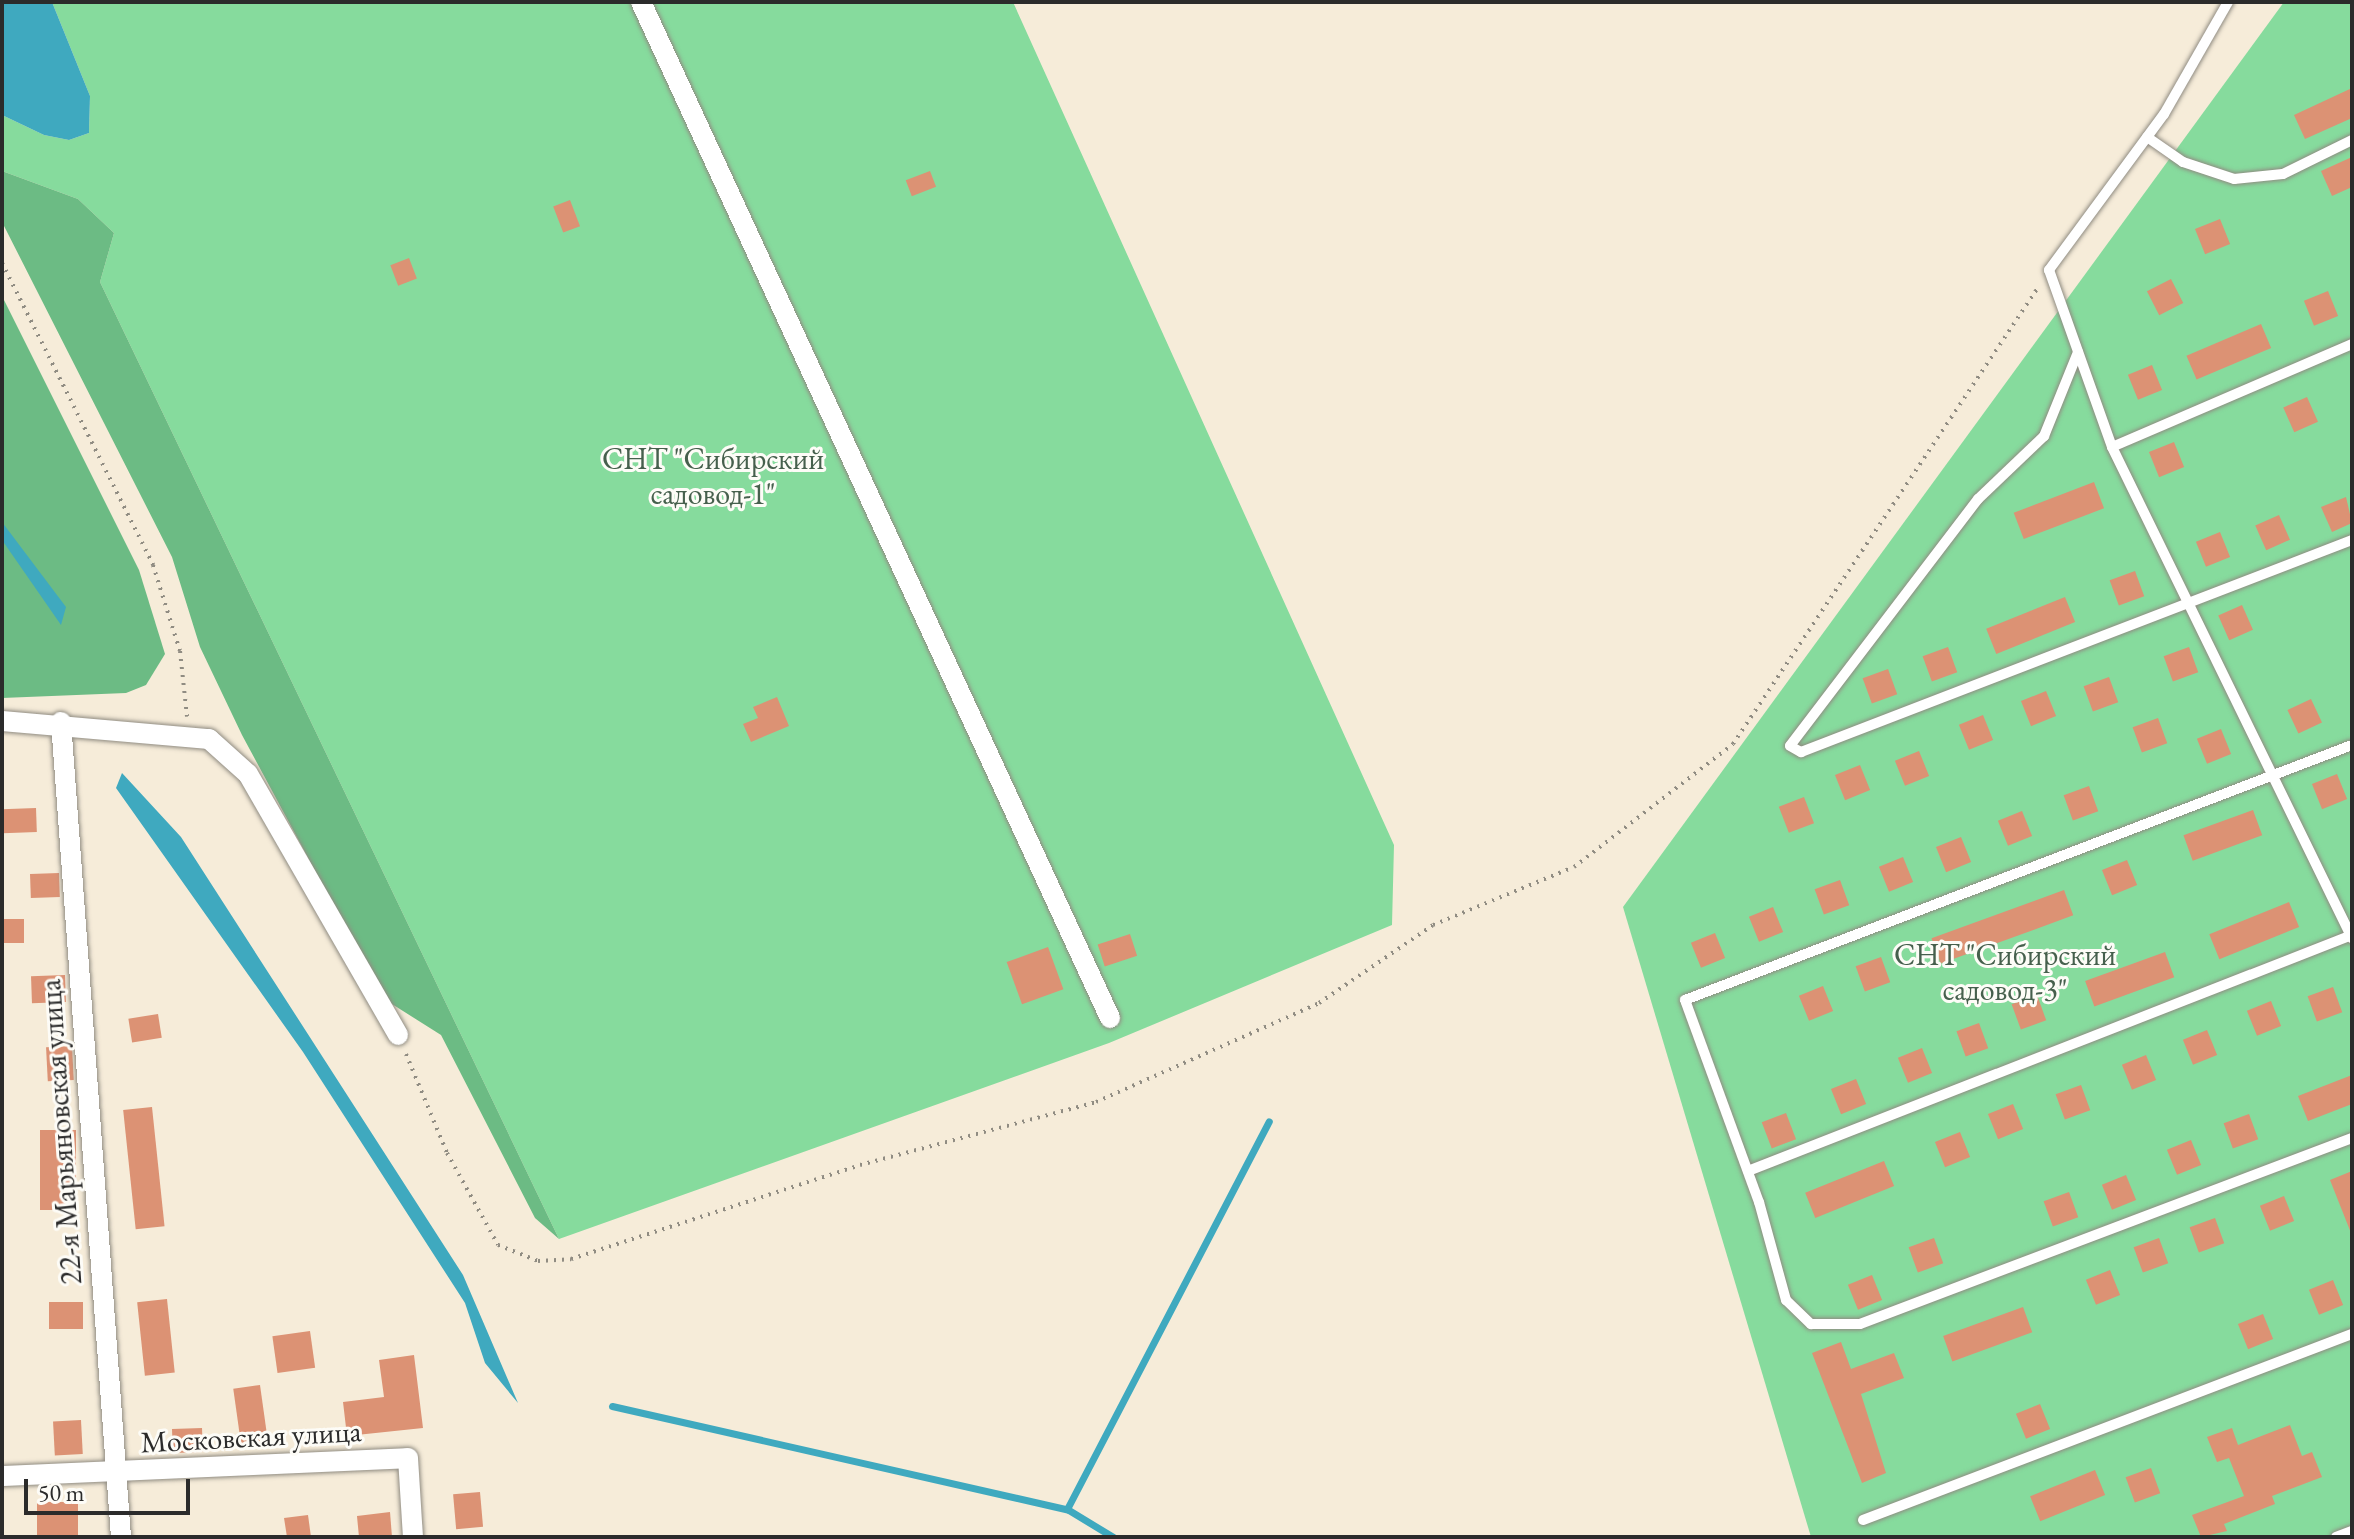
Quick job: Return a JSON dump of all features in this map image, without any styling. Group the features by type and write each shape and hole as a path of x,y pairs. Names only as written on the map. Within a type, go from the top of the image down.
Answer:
{"street":[{"path":"641,2 1110,1018"},
{"path":"2,721 61,722 189,732 209,739 248,774 398,1035"},
{"name":"22-я Марьяновская улица","path":"61,722 121,1537"},
{"name":"Московская улица","path":"2,1476 116,1474 408,1458 413,1537"}],"lane":[{"path":"1748,1171 2352,936 2270,778 2194,607 2112,447 2049,270 2147,137 2228,2"},
{"path":"2147,137 2183,162 2234,179 2283,174 2352,140"},
{"path":"2112,447 2352,344"},
{"path":"2078,352 2044,436 1978,499 1790,746 1801,752 2194,607 2352,540"},
{"path":"2352,745 1685,1000 1748,1171 1786,1300 1811,1324 1842,1329 2352,1138"},
{"path":"1863,1520 2352,1334"},
{"path":"2336,1537 2352,1531"}],"path":[{"path":"2,263 153,565 180,651 189,732"},
{"path":"398,1035 447,1153 498,1245 538,1261 571,1259 860,1165 1096,1102 1319,1003 1433,925 1574,867 1733,744 2049,270"}],"green space":[{"name":"СНТ \"Сибирский садовод-1\"","path":"52,2 1013,2 1394,845 1392,925 1109,1043 559,1239 100,282 114,233 78,199 2,171 2,115 44,135 69,140 89,133 90,96"},
{"name":"СНТ \"Сибирский садовод-3\"","path":"2284,2 2352,2 2352,1537 1811,1537 1623,907"},
{"path":"2,171 78,199 114,233 100,282 559,1239 535,1218 441,1035 384,999 242,735 200,647 172,557 2,222"},
{"path":"2,296 139,570 165,654 146,685 126,693 2,698"}],"water":[{"path":"2,2 52,2 90,96 89,133 69,140 44,135 2,115"},
{"path":"2,522 66,607 61,625 2,540"},
{"path":"122,773 181,837 463,1275 518,1403 485,1363 465,1303 303,1052 116,788"}],"building":[{"path":"2352,88 2352,118 2305,139 2294,115"},
{"path":"2352,157 2352,187 2332,196 2321,171"},
{"path":"930,171 936,187 912,196 906,180"},
{"path":"570,200 580,226 563,233 553,206"},
{"path":"2220,219 2230,244 2205,254 2195,229"},
{"path":"409,258 417,279 398,286 390,265"},
{"path":"2171,279 2183,303 2159,315 2147,291"},
{"path":"2328,291 2338,316 2314,326 2304,301"},
{"path":"2261,324 2271,348 2197,380 2186,356"},
{"path":"2152,365 2162,390 2138,400 2128,375"},
{"path":"2307,397 2318,422 2294,432 2283,408"},
{"path":"2174,442 2184,467 2159,477 2149,452"},
{"path":"2094,482 2104,508 2024,539 2014,513"},
{"path":"2346,497 2352,523 2332,532 2321,507"},
{"path":"2279,515 2290,540 2266,550 2255,526"},
{"path":"2220,532 2230,557 2206,567 2196,542"},
{"path":"2135,571 2144,596 2119,606 2110,580"},
{"path":"2065,597 2075,622 1996,654 1986,629"},
{"path":"2242,605 2253,630 2229,640 2218,616"},
{"path":"1948,647 1957,672 1932,682 1923,656"},
{"path":"2189,647 2198,672 2173,682 2164,656"},
{"path":"1888,669 1897,694 1872,704 1863,678"},
{"path":"2109,677 2118,702 2093,712 2084,686"},
{"path":"2046,691 2056,716 2031,726 2021,701"},
{"path":"777,697 789,726 751,742 743,724 758,718 753,707"},
{"path":"2311,699 2322,723 2298,734 2287,710"},
{"path":"1983,715 1993,740 1969,750 1959,725"},
{"path":"2158,718 2167,743 2142,753 2133,727"},
{"path":"2221,729 2231,754 2207,764 2197,739"},
{"path":"1919,751 1929,776 1905,786 1895,761"},
{"path":"1860,765 1870,790 1845,800 1835,775"},
{"path":"2337,774 2347,799 2322,809 2312,784"},
{"path":"2089,786 2098,811 2073,821 2064,795"},
{"path":"1804,797 1814,823 1789,833 1779,807"},
{"path":"36,808 37,832 3,833 2,809"},
{"path":"2253,810 2262,835 2193,861 2183,835"},
{"path":"2022,811 2032,836 2008,846 1998,821"},
{"path":"1961,837 1971,862 1946,872 1936,847"},
{"path":"1903,857 1913,882 1889,892 1879,867"},
{"path":"2127,860 2137,885 2112,895 2102,870"},
{"path":"59,873 60,897 31,898 30,874"},
{"path":"1840,880 1849,905 1824,915 1815,889"},
{"path":"2064,890 2073,915 1941,964 1932,938"},
{"path":"2289,902 2299,927 2219,959 2209,934"},
{"path":"1773,907 1783,932 1759,942 1749,917"},
{"path":"2,919 24,919 24,943 2,943"},
{"path":"1715,933 1725,958 1701,968 1691,943"},
{"path":"1130,934 1137,956 1105,966 1098,945"},
{"path":"1048,947 1063,989 1022,1004 1007,962"},
{"path":"2165,952 2174,977 2094,1006 2085,981"},
{"path":"1881,957 1890,982 1865,992 1856,966"},
{"path":"65,975 66,1002 32,1003 31,976"},
{"path":"1823,986 1833,1011 1809,1021 1799,996"},
{"path":"2333,987 2342,1012 2317,1022 2308,996"},
{"path":"2037,995 2046,1020 2021,1030 2012,1004"},
{"path":"2271,1001 2281,1026 2257,1036 2247,1011"},
{"path":"158,1014 162,1038 132,1042 128,1019"},
{"path":"1979,1023 1988,1048 1966,1057 1956,1031"},
{"path":"2207,1030 2217,1055 2193,1065 2183,1040"},
{"path":"72,1046 74,1080 48,1081 46,1047"},
{"path":"1922,1048 1932,1073 1908,1083 1898,1058"},
{"path":"2146,1055 2156,1080 2132,1090 2122,1065"},
{"path":"2352,1075 2352,1104 2308,1121 2298,1096"},
{"path":"1856,1079 1866,1104 1841,1114 1831,1089"},
{"path":"2081,1085 2090,1110 2065,1120 2056,1094"},
{"path":"2013,1104 2023,1129 1998,1139 1988,1114"},
{"path":"152,1107 165,1226 136,1229 123,1110"},
{"path":"1786,1113 1796,1139 1772,1148 1762,1122"},
{"path":"2249,1114 2258,1139 2233,1149 2224,1123"},
{"path":"40,1130 76,1130 76,1210 40,1210"},
{"path":"1960,1132 1970,1157 1945,1167 1935,1142"},
{"path":"2191,1140 2201,1165 2177,1175 2167,1150"},
{"path":"1884,1161 1894,1186 1815,1218 1805,1193"},
{"path":"2352,1171 2352,1233 2351,1233 2330,1180"},
{"path":"2126,1175 2136,1200 2112,1210 2102,1185"},
{"path":"2069,1192 2078,1217 2053,1227 2044,1201"},
{"path":"2284,1196 2294,1221 2270,1231 2260,1206"},
{"path":"2215,1218 2224,1243 2199,1253 2190,1227"},
{"path":"1934,1238 1943,1263 1918,1273 1909,1247"},
{"path":"2159,1238 2168,1263 2143,1273 2134,1247"},
{"path":"2110,1270 2120,1295 2096,1305 2086,1280"},
{"path":"1872,1275 1882,1300 1858,1310 1848,1285"},
{"path":"2333,1280 2343,1305 2319,1315 2309,1290"},
{"path":"167,1299 175,1373 145,1376 137,1302"},
{"path":"49,1302 83,1302 83,1329 49,1329"},
{"path":"2023,1307 2032,1332 1952,1361 1943,1336"},
{"path":"2263,1314 2273,1339 2248,1349 2238,1324"},
{"path":"310,1331 315,1368 278,1373 272,1336"},
{"path":"1841,1342 1851,1369 1894,1353 1904,1378 1861,1394 1886,1473 1862,1483 1812,1353"},
{"path":"414,1355 423,1428 347,1436 343,1402 384,1397 379,1360"},
{"path":"260,1385 268,1443 241,1447 233,1389"},
{"path":"2040,1404 2050,1429 2026,1439 2016,1414"},
{"path":"81,1420 83,1454 55,1455 53,1421"},
{"path":"2290,1425 2302,1456 2312,1452 2322,1477 2272,1496 2275,1504 2224,1524 2227,1531 2201,1537 2192,1515 2244,1496 2229,1458 2217,1462 2207,1437 2232,1428 2238,1445"},
{"path":"202,1428 203,1452 173,1453 172,1429"},
{"path":"2151,1468 2160,1493 2135,1503 2126,1477"},
{"path":"2095,1470 2105,1495 2040,1521 2030,1496"},
{"path":"480,1492 483,1527 456,1529 453,1494"},
{"path":"37,1502 78,1502 78,1535 37,1535"},
{"path":"390,1512 392,1537 359,1537 357,1516"},
{"path":"308,1515 311,1537 287,1537 284,1518"}],"waterway":[{"path":"1067,1509 1269,1121"},
{"path":"612,1406 1067,1509 1113,1537"}]}
